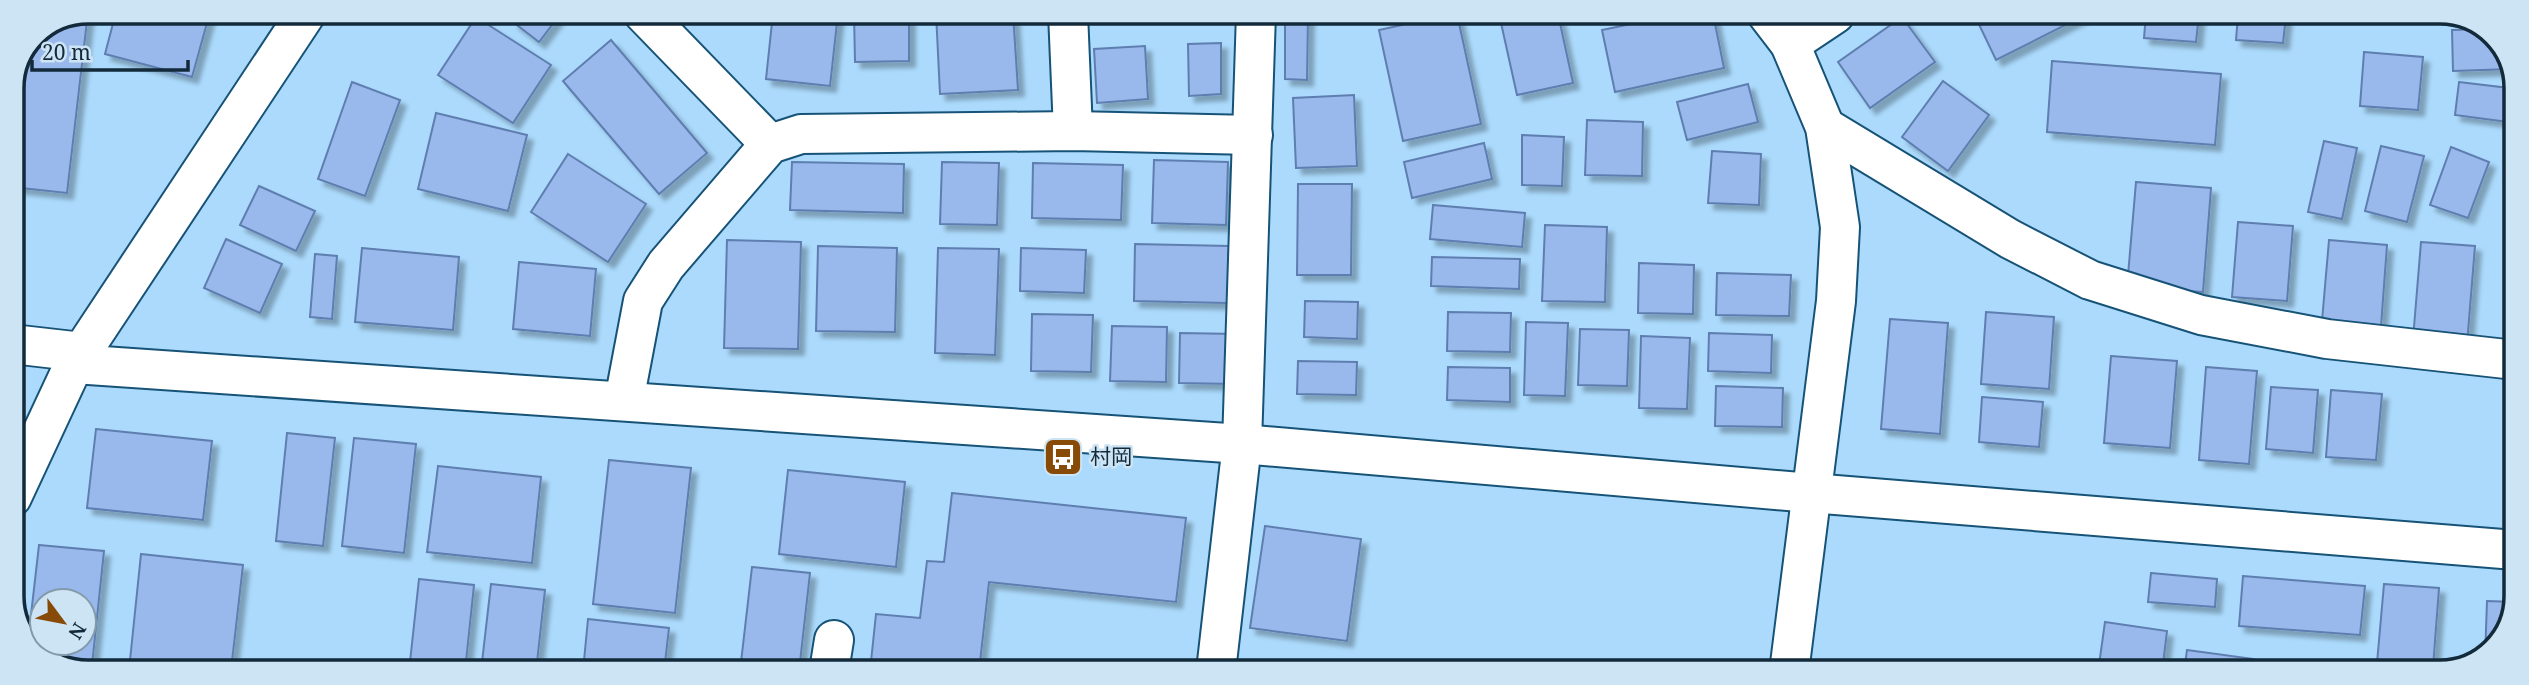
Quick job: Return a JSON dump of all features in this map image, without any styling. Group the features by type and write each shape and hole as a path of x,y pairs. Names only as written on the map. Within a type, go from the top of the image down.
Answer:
{"street":[{"path":"25,470 78,358 299,24"},
{"path":"659,24 770,144"},
{"path":"1069,24 1073,131"},
{"path":"1217,660 1242,444 1256,24"},
{"path":"1775,24 1790,44 1825,127 1840,228 1836,301 1790,660"},
{"path":"1790,44 1820,24"},
{"path":"1825,127 2010,239 2090,280 2201,314 2328,339 2504,359"},
{"path":"624,401 643,301 666,265 770,144 801,134 1073,131 1253,135"},
{"path":"25,347 78,358 624,401 1242,444 2504,549"}],"building":[{"path":"87,24 67,193 24,188 24,88 29,64 43,43 64,29"},
{"path":"113,24 207,24 192,77 105,54"},
{"path":"471,24 487,24 551,65 513,123 438,75"},
{"path":"516,24 553,24 539,42"},
{"path":"772,24 837,24 830,86 766,79"},
{"path":"854,24 909,24 909,61 855,62"},
{"path":"937,24 1014,24 1018,90 940,94"},
{"path":"1285,24 1308,24 1307,80 1285,79"},
{"path":"1406,24 1459,24 1481,124 1403,141 1379,30"},
{"path":"1501,24 1560,24 1573,83 1517,95"},
{"path":"1631,24 1715,24 1724,68 1615,92 1602,30"},
{"path":"1892,24 1907,24 1935,62 1870,108 1838,62"},
{"path":"1979,24 2067,24 1996,60"},
{"path":"2145,24 2198,24 2196,42 2144,38"},
{"path":"2237,24 2285,24 2283,43 2236,40"},
{"path":"2452,30 2466,30 2483,40 2494,53 2501,69 2453,71"},
{"path":"611,40 707,153 659,194 563,81"},
{"path":"1221,43 1221,94 1189,96 1188,44"},
{"path":"1145,46 1148,99 1097,103 1094,49"},
{"path":"2364,52 2423,57 2418,110 2360,106"},
{"path":"2052,61 2221,74 2215,145 2047,132"},
{"path":"1943,81 1989,115 1948,171 1902,137"},
{"path":"352,82 400,100 365,196 318,179"},
{"path":"2459,82 2504,87 2504,121 2455,115"},
{"path":"1748,84 1758,122 1687,140 1677,102"},
{"path":"1354,95 1357,166 1296,168 1293,98"},
{"path":"436,113 527,135 508,211 418,189"},
{"path":"1587,120 1643,122 1642,176 1585,175"},
{"path":"1522,135 1564,137 1562,186 1522,185"},
{"path":"2324,141 2357,148 2342,219 2308,212"},
{"path":"1484,143 1492,179 1412,198 1404,162"},
{"path":"2381,146 2424,156 2407,222 2365,211"},
{"path":"2451,147 2489,162 2468,218 2430,205"},
{"path":"1712,151 1761,154 1759,205 1708,203"},
{"path":"568,154 646,204 608,262 531,212"},
{"path":"1154,160 1228,162 1226,225 1152,223"},
{"path":"792,162 904,164 903,213 790,210"},
{"path":"942,162 999,163 997,225 940,224"},
{"path":"1033,163 1123,165 1121,220 1032,218"},
{"path":"2136,182 2211,188 2203,292 2127,287"},
{"path":"1298,184 1352,184 1351,275 1297,275"},
{"path":"259,186 315,211 296,251 240,225"},
{"path":"1433,205 1525,213 1522,247 1430,239"},
{"path":"2238,222 2293,226 2287,301 2232,297"},
{"path":"1545,225 1607,227 1605,302 1542,301"},
{"path":"226,239 282,264 260,313 204,288"},
{"path":"727,240 801,242 798,349 724,348"},
{"path":"2329,240 2387,245 2381,326 2322,321"},
{"path":"2421,242 2475,246 2467,344 2413,339"},
{"path":"1135,244 1229,246 1228,303 1134,301"},
{"path":"818,246 897,248 895,332 816,331"},
{"path":"362,248 459,257 453,330 355,322"},
{"path":"938,248 999,249 995,355 935,353"},
{"path":"1021,248 1086,250 1084,293 1020,291"},
{"path":"315,254 337,256 332,319 310,317"},
{"path":"1432,257 1520,259 1519,289 1431,286"},
{"path":"519,262 596,269 590,336 513,329"},
{"path":"1639,263 1694,265 1693,314 1638,313"},
{"path":"1717,273 1791,275 1789,316 1716,315"},
{"path":"1305,301 1358,302 1357,339 1304,337"},
{"path":"1448,312 1511,313 1510,352 1447,351"},
{"path":"1986,312 2054,317 2049,389 1981,384"},
{"path":"1032,314 1093,315 1091,372 1031,371"},
{"path":"1890,319 1948,323 1940,434 1881,429"},
{"path":"1526,322 1568,323 1565,396 1524,395"},
{"path":"1112,326 1167,327 1166,382 1110,381"},
{"path":"1580,329 1629,330 1627,386 1578,385"},
{"path":"1180,333 1237,334 1236,384 1179,383"},
{"path":"1709,333 1772,335 1771,373 1708,371"},
{"path":"1641,336 1690,338 1687,409 1639,408"},
{"path":"2111,356 2177,361 2170,448 2104,443"},
{"path":"1298,361 1357,362 1356,395 1297,394"},
{"path":"1448,367 1510,368 1510,402 1447,400"},
{"path":"2206,367 2257,371 2249,464 2199,460"},
{"path":"1716,386 1783,388 1782,427 1715,426"},
{"path":"2271,387 2318,390 2313,453 2266,449"},
{"path":"2331,390 2382,394 2376,460 2326,457"},
{"path":"1982,397 2043,402 2039,447 1979,442"},
{"path":"96,429 212,441 203,520 87,508"},
{"path":"287,433 335,438 323,546 276,541"},
{"path":"354,438 416,444 404,553 342,546"},
{"path":"609,460 691,468 675,613 593,604"},
{"path":"438,466 541,477 532,563 427,552"},
{"path":"788,470 905,482 896,567 779,554"},
{"path":"952,493 1186,518 1176,602 989,582 980,660 871,660 876,614 920,618 927,561 944,562"},
{"path":"1265,526 1361,539 1347,641 1250,628"},
{"path":"39,545 104,551 98,608 98,587 34,587"},
{"path":"141,554 243,565 232,660 130,660"},
{"path":"752,567 810,573 800,660 741,660"},
{"path":"2151,573 2217,579 2215,607 2148,602"},
{"path":"2243,576 2365,586 2360,635 2239,626"},
{"path":"419,579 474,585 466,660 410,660"},
{"path":"491,584 545,590 537,660 482,660"},
{"path":"2384,584 2439,588 2434,660 2377,660"},
{"path":"2487,601 2504,602 2500,621 2486,642"},
{"path":"588,619 669,628 665,660 584,660"},
{"path":"2105,622 2167,631 2163,660 2100,660"},
{"path":"2187,650 2254,659 2254,660 2186,660"},
{"path":"68,657 93,657 93,660"}],"place":[{"name":"村岡","path":"1063,457"}]}
